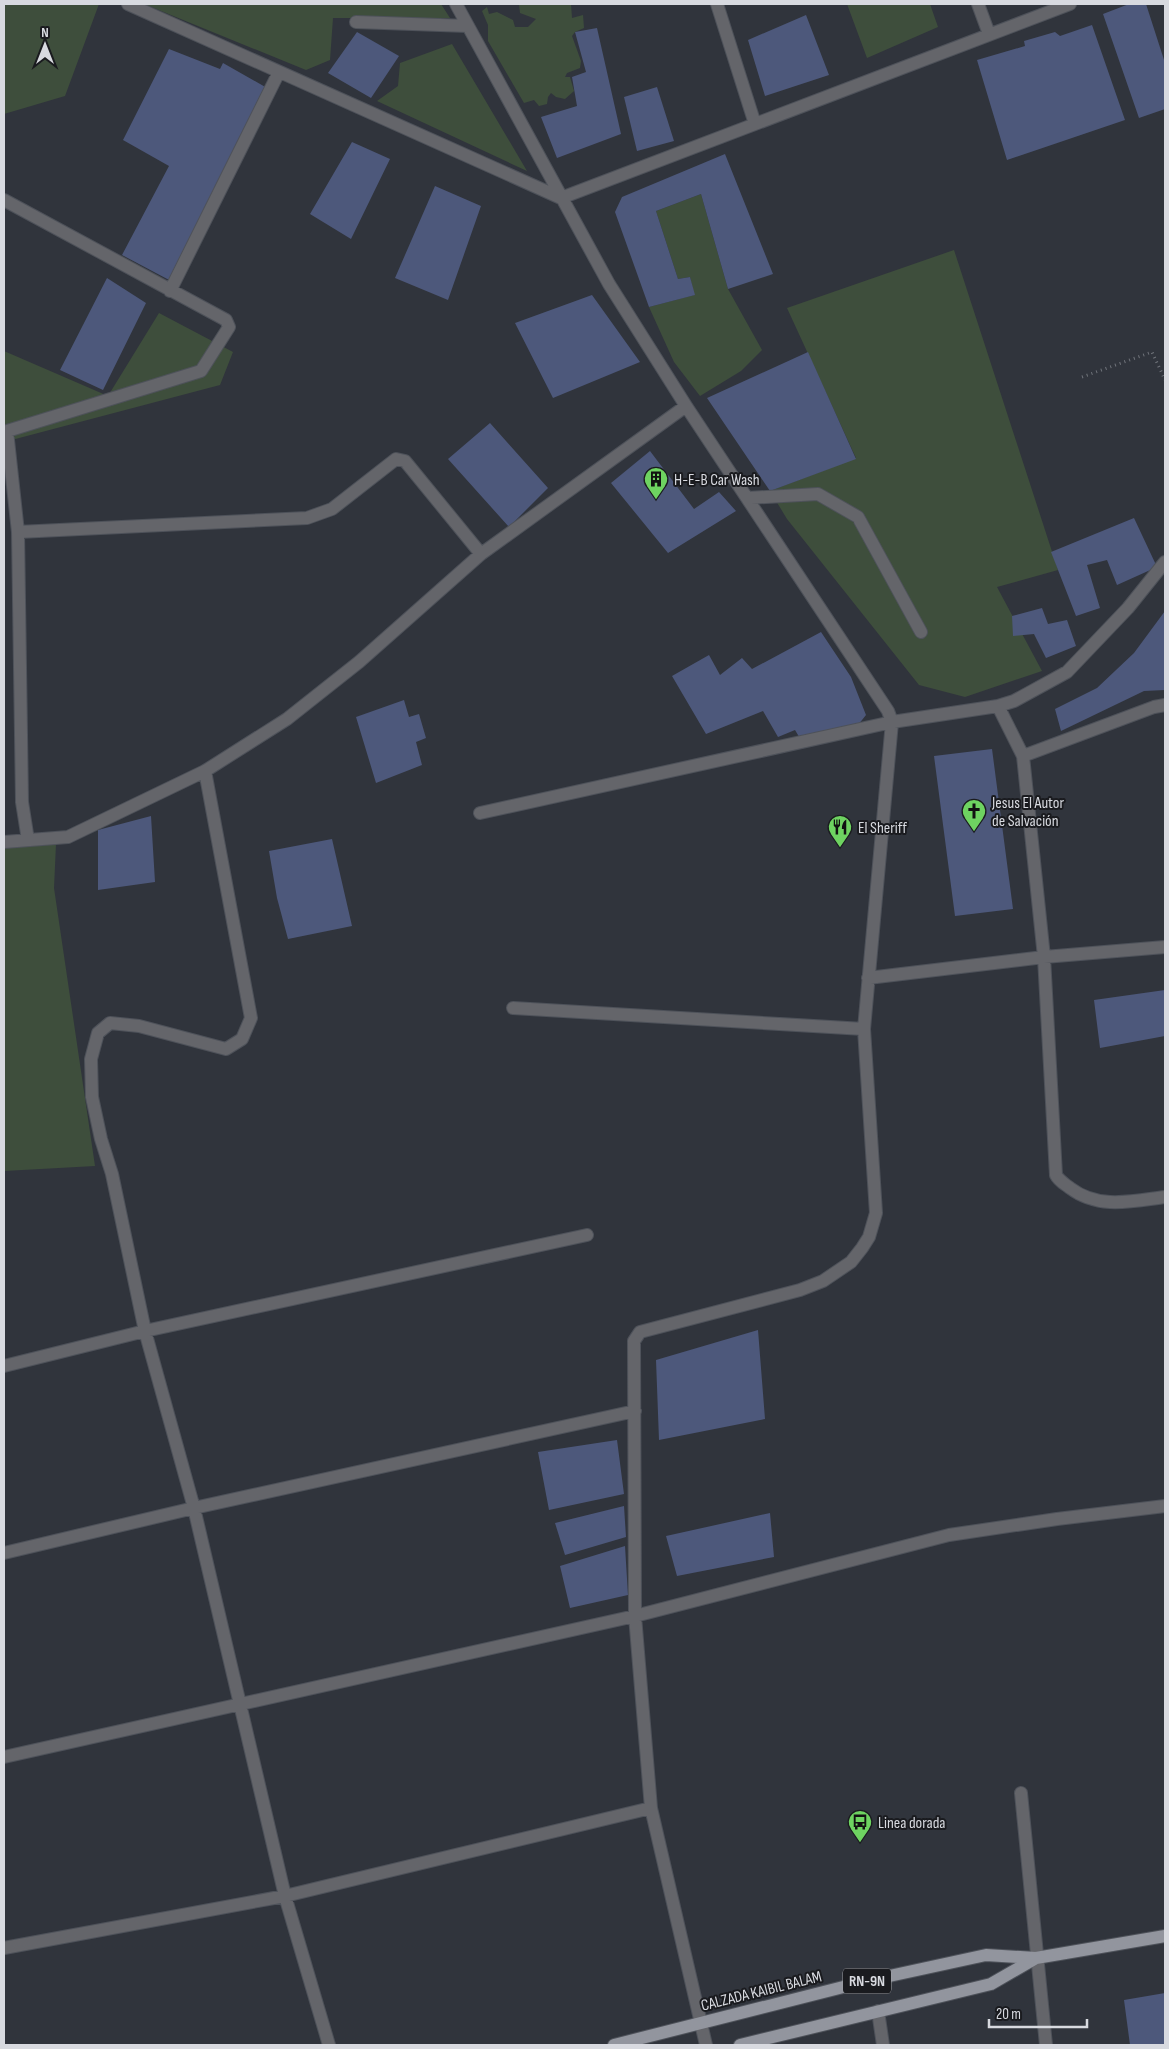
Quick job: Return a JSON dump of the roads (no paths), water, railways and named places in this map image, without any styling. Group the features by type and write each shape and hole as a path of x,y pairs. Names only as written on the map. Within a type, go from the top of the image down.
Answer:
{"main road":[{"name":"CALZADA KAIBIL BALAM","path":"614,2045 871,1980 986,1955 1036,1958 1165,1936"},
{"name":"CALZADA KAIBIL BALAM","path":"740,2045 991,1984 1036,1958"}],"street":[{"path":"128,4 561,198 1070,4"},
{"path":"456,4 609,284 686,406 888,711 892,722 864,1028 876,1213 869,1237 851,1262 813,1286 640,1332 634,1341 635,1616 651,1808 706,2045"},
{"path":"716,4 754,124"},
{"path":"978,4 989,34"},
{"path":"356,22 468,26"},
{"path":"170,291 279,72"},
{"path":"4,200 226,320 229,327 201,371 5,432 18,532 22,802 28,840"},
{"path":"4,842 68,837 204,772 287,719 359,662 481,554 686,406"},
{"path":"18,532 307,518 332,509 396,458 401,458 481,554"},
{"path":"747,498 818,494 858,517 921,632"},
{"path":"480,813 892,722 1014,702 1067,672 1122,615 1165,562"},
{"path":"1023,756 1154,707 1165,705"},
{"path":"998,706 1023,756 1044,958 1056,1175 1079,1194 1103,1203 1120,1203 1165,1197"},
{"path":"204,772 251,1018 242,1039 226,1049 139,1026 110,1022 98,1033 91,1059 92,1097 112,1174 145,1331 194,1508 285,1896 329,2045"},
{"path":"868,978 1044,958 1165,947"},
{"path":"513,1008 864,1028"},
{"path":"4,1366 145,1331 587,1235"},
{"path":"4,1553 194,1508 634,1411"},
{"path":"4,1757 635,1616 949,1535 1165,1506"},
{"path":"1021,1793 1046,2045"},
{"path":"4,1948 285,1896 651,1808"},
{"path":"878,2011 883,2045"}],"place":[{"name":"H-E-B Car Wash","path":"656,500"},
{"name":"Jesus El Autor de Salvación","path":"974,832"},
{"name":"El Sheriff","path":"840,848"},
{"name":"Linea dorada","path":"860,1843"}]}
